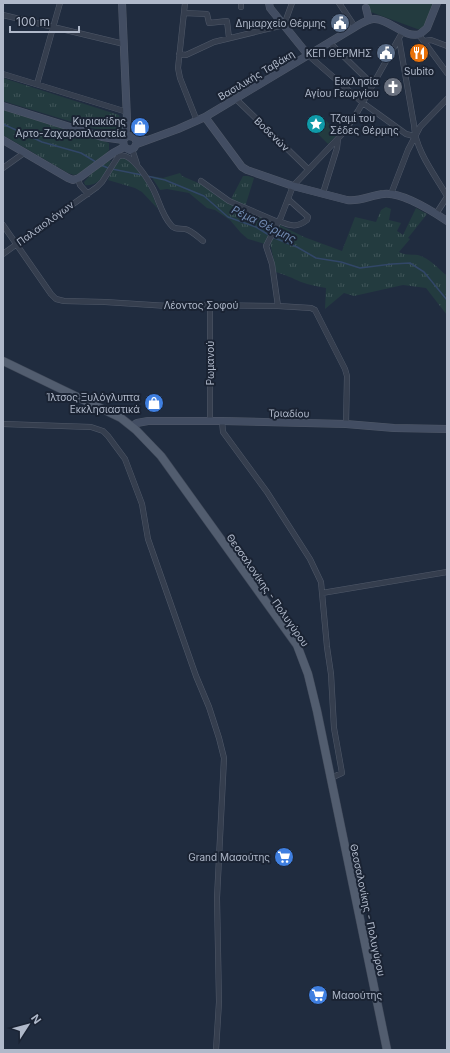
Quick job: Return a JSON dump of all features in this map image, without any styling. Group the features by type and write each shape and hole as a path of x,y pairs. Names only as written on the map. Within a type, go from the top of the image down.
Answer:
{"main road":[{"path":"122,3 127,116 124,142 128,149 134,142 127,116"},
{"path":"269,3 270,8 308,55"},
{"path":"366,8 369,20 377,19 403,31 414,35 419,35 426,29 437,3"},
{"name":"Βασιλικής Ταβάκη","path":"124,142 129,136 134,142 149,140 197,121 330,43 354,27 369,20"},
{"path":"3,106 106,138 124,142"},
{"path":"205,117 242,167 250,172 293,186 352,201 377,195 391,194 406,199 447,221"},
{"path":"3,140 73,180 78,179 113,153 124,142"},
{"name":"Θεσσαλονίκης - Πολυγύρου","path":"3,361 113,414 132,426 147,440 297,645 305,664 311,685 387,1050"},
{"name":"Τριαδίου","path":"132,426 137,423 148,421 222,421 346,424 394,428 447,429"}],"street":[{"path":"37,84 60,3"},
{"path":"185,3 178,68 180,78 197,121"},
{"path":"179,54 186,55 213,42 284,25 292,3"},
{"path":"339,3 354,27"},
{"path":"184,13 207,14 208,22 227,21 229,38"},
{"path":"3,15 124,44"},
{"path":"278,306 272,264 266,246 279,221 293,186 338,139 352,121 403,31"},
{"path":"419,35 447,74"},
{"path":"399,39 414,125 414,136 447,197 436,214"},
{"path":"424,41 431,40 447,46"},
{"path":"330,43 373,85"},
{"path":"308,55 363,104 406,134 414,136"},
{"path":"3,74 37,84 127,116"},
{"name":"Βοδενών","path":"236,99 308,169"},
{"path":"391,194 414,136 420,126 447,99"},
{"path":"323,193 337,148 338,139"},
{"path":"134,142 138,167 153,188 163,214 172,227 186,229 203,241"},
{"path":"3,168 24,153"},
{"name":"Παλαιολόγων","path":"3,254 88,194 102,182 120,155 125,155 138,167"},
{"path":"78,179 80,186 88,194"},
{"path":"201,181 229,201 293,226 300,225 307,220 308,216 288,199"},
{"name":"Λέοντος Σοφού","path":"3,226 56,299 64,301 168,306 278,306 311,308 315,310 345,369 347,376 346,424"},
{"name":"Ρωμανού","path":"210,305 210,421"},
{"path":"222,421 223,432 267,492 310,559 321,582 331,674 334,728 342,773 331,778"},
{"path":"3,424 91,427 103,431 125,459 142,504 148,539 196,676 209,707 224,758 218,898 219,1002 216,1050"},
{"path":"322,593 447,572"}],"green space":[{"path":"369,3 432,3 432,5 425,25 420,30 368,11 367,8"},
{"path":"3,78 119,115 122,128 121,134 118,136 3,101"},
{"path":"3,110 109,143 109,150 102,158 78,174 74,175 68,173 3,135"},
{"path":"318,113 339,133 328,144 308,124"},
{"path":"121,158 125,158 131,163 141,175 149,188 158,209 142,192 135,188 108,180 113,169"},
{"path":"111,161 107,170 98,181 94,184 85,185 84,182 92,173"},
{"path":"180,173 182,176 203,185 215,195 229,203 243,176 254,178 244,210 276,223 265,244 248,239 230,220 215,210 207,208 189,193 167,189 160,190 151,176 163,178"},
{"path":"386,207 391,209 389,220 401,223 397,231 403,235 416,208 427,214 399,252 422,256 434,264 447,276 447,315 426,288 403,285 354,296 344,293 325,309 326,288 304,283 276,272 270,242 280,225 304,237 342,251 355,217 376,222 381,210"}],"waterway":[{"name":"Ρέμα Θέρμης","path":"3,124 42,142 81,153 96,162"},
{"name":"Ρέμα Θέρμης","path":"101,165 108,168"},
{"name":"Ρέμα Θέρμης","path":"112,169 142,175"},
{"name":"Ρέμα Θέρμης","path":"147,176 165,180 204,196 228,217 256,227 272,237 297,247 316,258 341,262 360,268 410,263 424,272 447,300"}],"place":[{"name":"Δημαρχείο Θέρμης","path":"340,23"},
{"name":"ΚΕΠ ΘΕΡΜΗΣ","path":"386,53"},
{"name":"Subito","path":"419,53"},
{"name":"Εκκλησία Αγίου Γεωργίου","path":"393,87"},
{"name":"Τζαμί του Σέδες Θέρμης","path":"316,124"},
{"name":"Κυριακίδης Αρτο-Ζαχαροπλαστεία","path":"140,127"},
{"name":"Ίλτσος Ξυλόγλυπτα Εκκλησιαστικά","path":"154,403"},
{"name":"Grand Μασούτης","path":"284,857"},
{"name":"Μασούτης","path":"318,995"}]}
